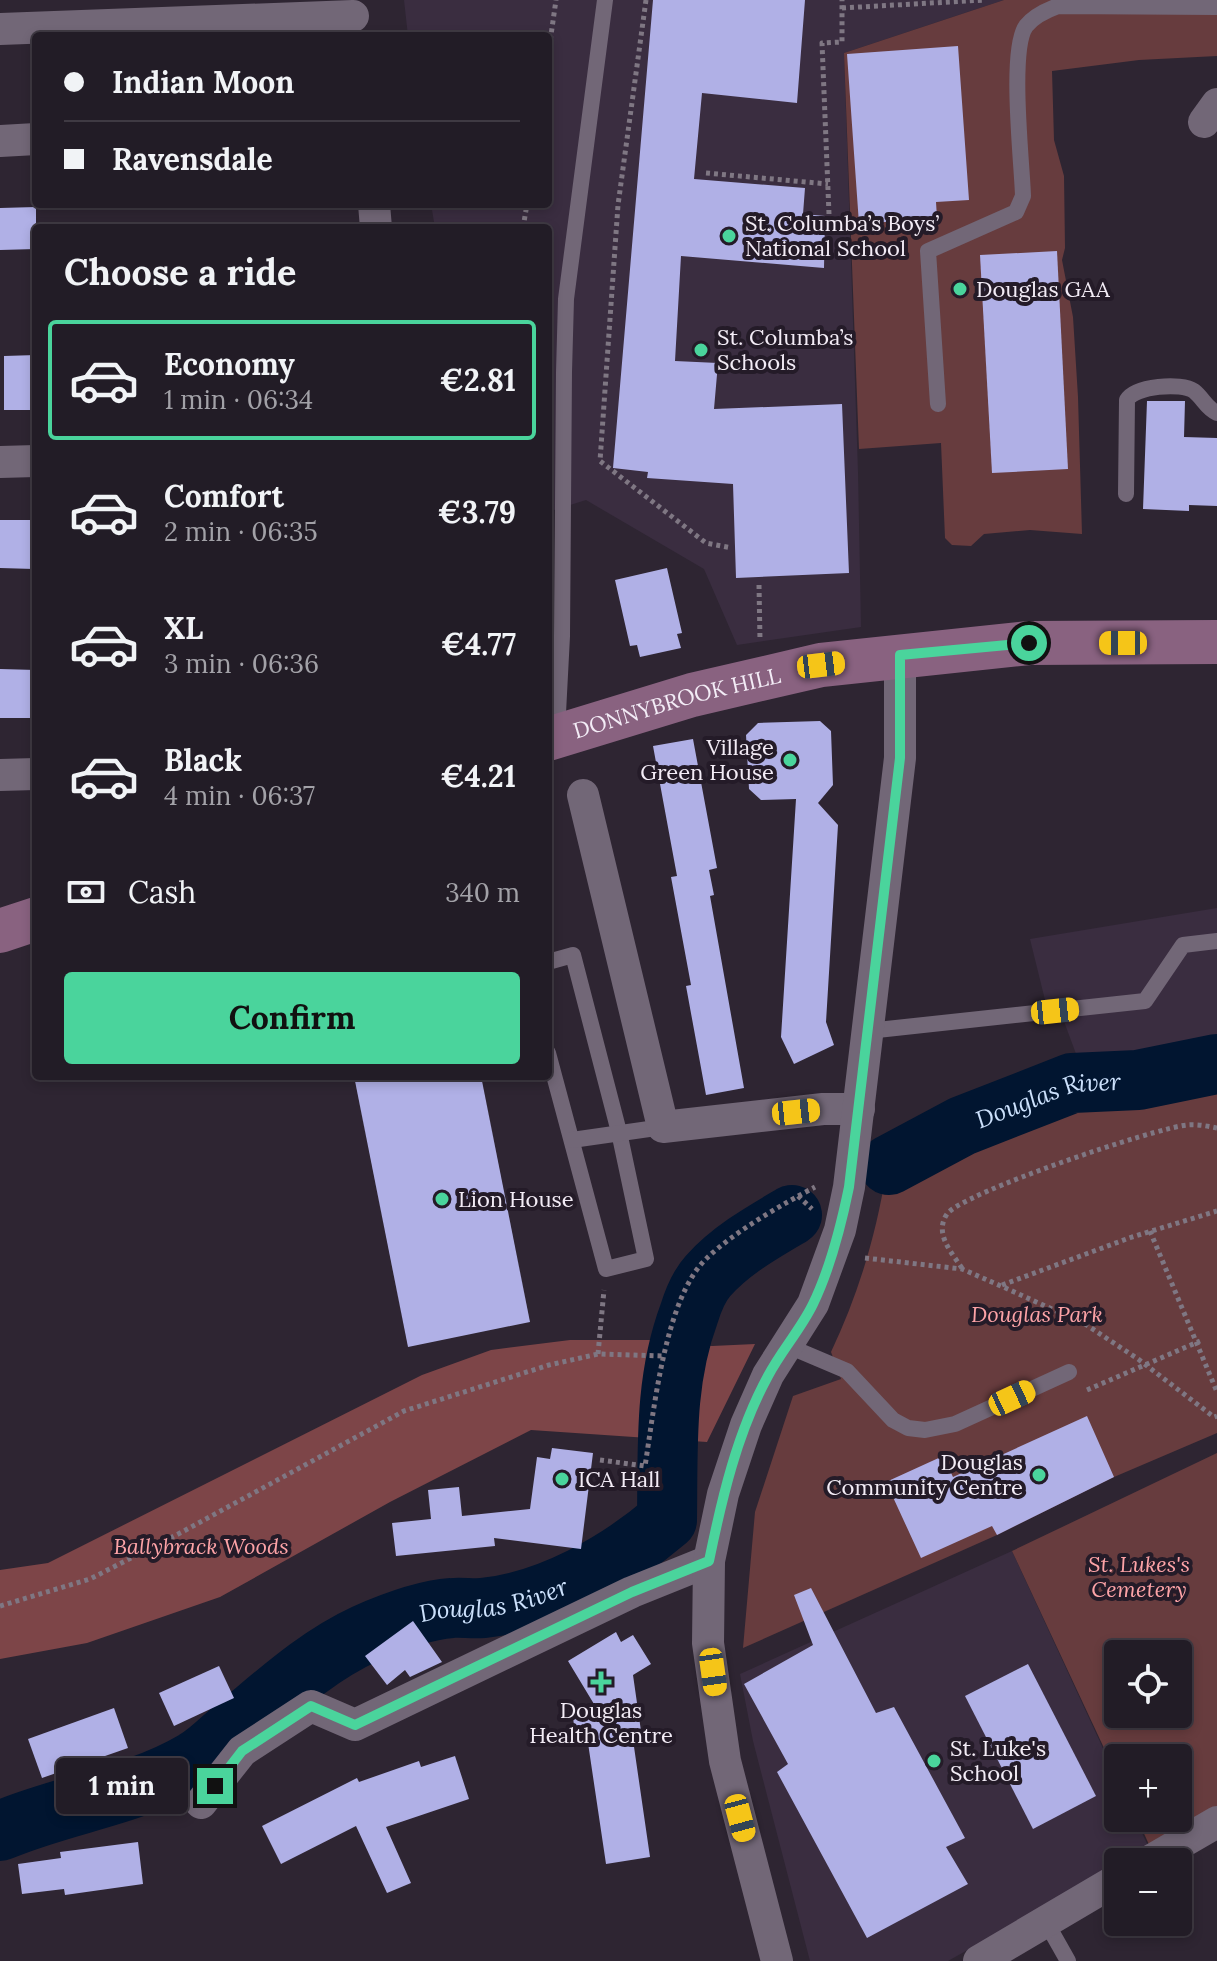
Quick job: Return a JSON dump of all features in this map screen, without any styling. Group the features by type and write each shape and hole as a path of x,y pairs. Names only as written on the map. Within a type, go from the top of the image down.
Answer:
{"main road":[{"name":"DONNYBROOK HILL","path":"553,738 692,695 821,665 1029,643 1217,642"},
{"path":"0,931 32,920"}],"street":[{"path":"0,29 353,17"},
{"path":"0,141 32,139"},
{"path":"0,462 32,461"},
{"path":"777,1961 725,1761 708,1643 709,1561 723,1494 746,1425 768,1375 813,1304 840,1230 859,1109 900,758 900,655"},
{"path":"0,775 32,774"},
{"path":"583,795 663,1127 823,1109 859,1109"},
{"path":"201,1803 242,1751 311,1706 355,1725 632,1592 709,1561"},
{"path":"1172,1848 1217,1822"},
{"path":"979,1961 1104,1887"}],"lane":[{"path":"553,738 562,636 566,299 605,0"},
{"path":"938,404 928,251 1016,212 1023,196 1017,56 1026,26 1046,10 1058,6 1217,7"},
{"path":"1126,494 1127,400 1130,394 1145,387 1188,388 1217,413"},
{"path":"868,1031 1145,1001 1183,945 1217,941"},
{"path":"552,961 573,955 619,1132 646,1259 606,1269 552,1068"},
{"path":"572,1140 663,1127"},
{"path":"788,1346 847,1371 893,1420 908,1428 925,1430 955,1424 1069,1372"},
{"path":"1046,1922 1068,1961"}],"path":[{"path":"551,32 556,0"},
{"path":"646,0 618,205 600,461 706,543 732,548"},
{"path":"829,214 822,43 842,42 842,0"},
{"path":"842,8 985,0"},
{"path":"706,173 828,184"},
{"path":"759,585 761,649"},
{"path":"962,1269 946,1244 941,1228 948,1212 982,1192 1119,1143 1185,1125 1217,1128"},
{"path":"600,1460 645,1466 663,1356 674,1317 690,1282 705,1259 798,1196"},
{"path":"1001,1286 1150,1231 1217,1211"},
{"path":"1150,1231 1217,1392"},
{"path":"863,1257 962,1269 1001,1286 1085,1324 1146,1365 1214,1417 1217,1416"},
{"path":"598,1354 606,1269"},
{"path":"1086,1390 1198,1342"},
{"path":"0,1606 90,1579 404,1411 549,1365 598,1354 663,1356"}],"shaded area":[{"name":"St. Columba’s Schools","path":"404,0 1004,0 844,53 861,627 737,645 704,569 586,500 552,511 552,224 434,224 432,208 552,208 552,32 408,32"},
{"path":"1217,908 1217,1055 1201,1059 1198,1049 1082,1070 1062,1016 1045,1000 1030,939"},
{"name":"St. Luke's School","path":"1012,1551 1104,1751 1104,1832 1142,1832 1149,1848 1104,1848 1104,1873 948,1961 810,1961 753,1741 740,1674"}],"green space":[{"name":"Douglas GAA","path":"1004,0 1217,0 1217,56 1139,60 1052,71 1054,140 1064,176 1065,248 1062,260 1073,317 1082,534 1030,530 984,534 971,546 952,545 945,538 941,443 859,449 844,53"},
{"name":"Douglas Park","path":"1217,1073 1217,1433 1114,1477 997,1535 743,1648 755,1512 793,1396 841,1379 831,1352 865,1265 886,1173 914,1154 1053,1093"},
{"name":"Ballybrack Woods","path":"570,1340 649,1340 712,1346 755,1344 707,1442 531,1430 390,1502 220,1597 87,1643 0,1659 0,1570 48,1563 422,1375 491,1350"},
{"name":"St. Lukes's Cemetery","path":"1217,1453 1217,1810 1192,1825 1192,1744 1104,1744 1104,1748 1012,1551"},
{"name":"St. Lukes's Cemetery","path":"1143,1832 1180,1832 1153,1848"}],"building":[{"name":"St. Columba’s Boys’ National School","path":"653,0 805,0 797,103 702,93 694,179 805,188 803,214 825,216 824,268 681,256 675,361 718,363 714,409 842,404 849,573 736,578 733,484 647,478 648,472 613,468"},
{"path":"958,46 969,200 936,202 937,218 859,224 847,54"},
{"path":"0,208 36,208 36,224 32,224 32,249 0,250"},
{"path":"1057,251 1068,469 992,473 980,255"},
{"path":"32,355 32,410 4,410 4,356"},
{"path":"1147,401 1185,401 1184,437 1217,438 1217,506 1189,505 1189,511 1143,509"},
{"path":"0,520 32,520 32,569 0,568"},
{"path":"667,568 682,633 677,634 681,648 640,657 637,645 630,646 615,580"},
{"path":"0,669 32,670 32,718 0,718"},
{"path":"820,721 831,731 833,785 818,803 838,825 826,1022 834,1045 794,1064 781,1037 796,799 761,800 749,789 746,735 758,723"},
{"path":"693,739 717,868 709,870 714,895 710,896 744,1088 706,1095 686,986 691,985 671,877 677,876 653,746"},
{"name":"Lion House","path":"355,1080 482,1080 530,1322 408,1347"},
{"name":"Douglas Community Centre","path":"1087,1416 1114,1477 997,1535 992,1526 921,1558 886,1482 943,1456 953,1477"},
{"path":"552,1448 593,1453 581,1549 494,1538 495,1546 396,1556 392,1523 431,1519 428,1490 459,1487 462,1516 530,1509 537,1457 550,1459"},
{"path":"811,1588 876,1713 894,1707 965,1838 946,1847 968,1884 867,1938 777,1772 788,1764 744,1684 813,1645 794,1595"},
{"path":"413,1621 442,1662 410,1677 405,1670 387,1685 365,1656"},
{"path":"616,1632 621,1642 633,1635 651,1664 633,1675 641,1731 632,1733 650,1857 606,1864 588,1743 577,1745 573,1718 600,1714 568,1661"},
{"path":"1028,1664 1096,1796 1033,1829 965,1696"},
{"path":"219,1666 234,1698 174,1726 159,1693"},
{"path":"114,1708 128,1748 42,1778 28,1739"},
{"path":"455,1756 469,1799 386,1827 411,1883 387,1893 356,1826 281,1864 262,1826 357,1778 359,1782 419,1761 421,1767"},
{"path":"138,1842 143,1884 65,1895 64,1889 22,1894 18,1864 61,1858 60,1852"}],"waterway":[{"name":"Douglas River","path":"889,1165 962,1126 1072,1083 1138,1080 1217,1064"},
{"name":"Douglas River","path":"0,1831 148,1783 194,1761 298,1676 330,1653 365,1634 430,1611 483,1608 533,1597 581,1578 647,1536 667,1520 671,1390 681,1339 697,1294 708,1276 727,1258 792,1215"}],"place":[{"name":"St. Columba’s Boys’ National School","path":"729,236"},
{"name":"Douglas GAA","path":"960,289"},
{"name":"St. Columba’s Schools","path":"701,350"},
{"name":"Village Green House","path":"790,760"},
{"name":"Lion House","path":"442,1199"},
{"name":"Douglas Community Centre","path":"1039,1475"},
{"name":"ICA Hall","path":"562,1479"},
{"name":"Douglas Health Centre","path":"601,1682"},
{"name":"St. Luke's School","path":"934,1761"}],"route":[{"path":"215,1786 242,1751 311,1706 355,1725 632,1592 709,1561 723,1494 746,1425 768,1375 813,1304 840,1230 849,1187 900,758 900,655 1029,643"}]}
